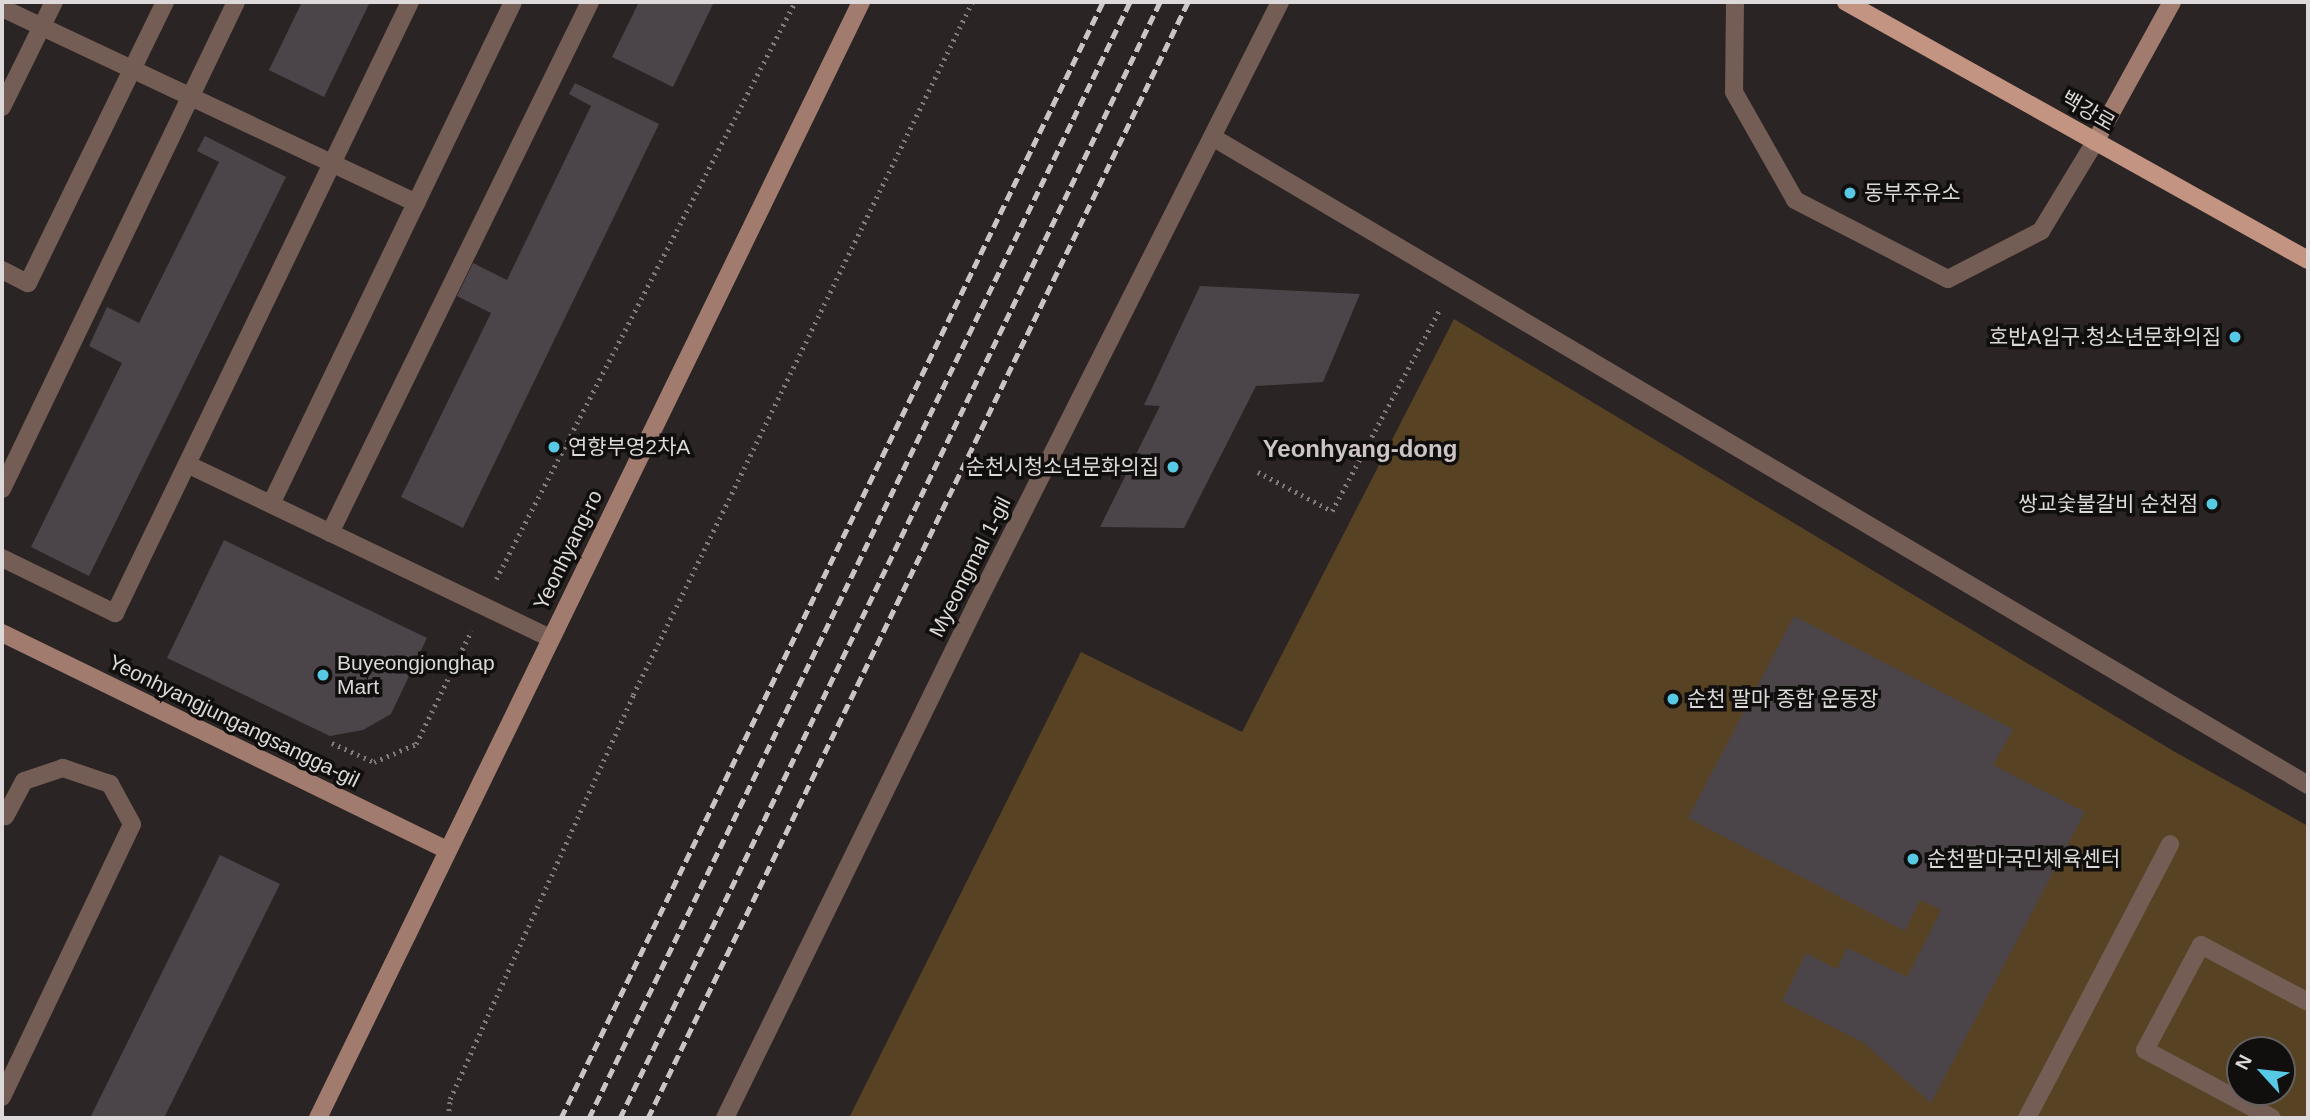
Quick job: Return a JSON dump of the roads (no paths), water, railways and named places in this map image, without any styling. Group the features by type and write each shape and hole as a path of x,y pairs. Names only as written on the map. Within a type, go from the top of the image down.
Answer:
{"main road":[{"name":"Yeonhyang-ro","path":"318,1118 862,2"},
{"name":"백강로","path":"1846,2 2308,260"},
{"path":"2095,142 2172,2"},
{"name":"Yeonhyangjungangsangga-gil","path":"2,634 447,850"}],"street":[{"path":"2,107 54,2"},
{"path":"2,270 28,283 164,2"},
{"path":"2,489 236,2"},
{"path":"2,558 115,612 189,465 410,2"},
{"path":"271,504 513,2"},
{"path":"330,533 590,2"},
{"name":"Myeongmal 1-gil","path":"725,1118 971,616 1214,138 1280,2"},
{"path":"1735,2 1734,92 1796,200 1948,279 2041,231 2095,142"},
{"path":"2,8 190,99 332,162 416,203"},
{"path":"1214,138 2308,785"},
{"path":"189,465 550,638"},
{"path":"2,1097 132,824 110,784 64,768 24,781 5,816"},
{"path":"2027,1118 2170,844"},
{"path":"2273,1118 2145,1050 2201,945 2308,1002"}],"railway":[{"path":"561,1118 1103,2"},
{"path":"589,1118 1130,2"},
{"path":"620,1118 1160,2"},
{"path":"648,1118 1188,2"}],"place":[{"name":"동부주유소","path":"1850,193"},
{"name":"호반A입구.청소년문화의집","path":"2235,337"},
{"name":"연향부영2차A","path":"554,447"},
{"name":"순천시청소년문화의집","path":"1173,467"},
{"name":"쌍교숯불갈비 순천점","path":"2212,504"},
{"name":"Buyeongjonghap Mart","path":"323,675"},
{"name":"순천 팔마 종합 운동장","path":"1673,699"},
{"name":"순천팔마국민체육센터","path":"1913,859"}],"district":[{"name":"Yeonhyang-dong","path":"1360,449"}]}
